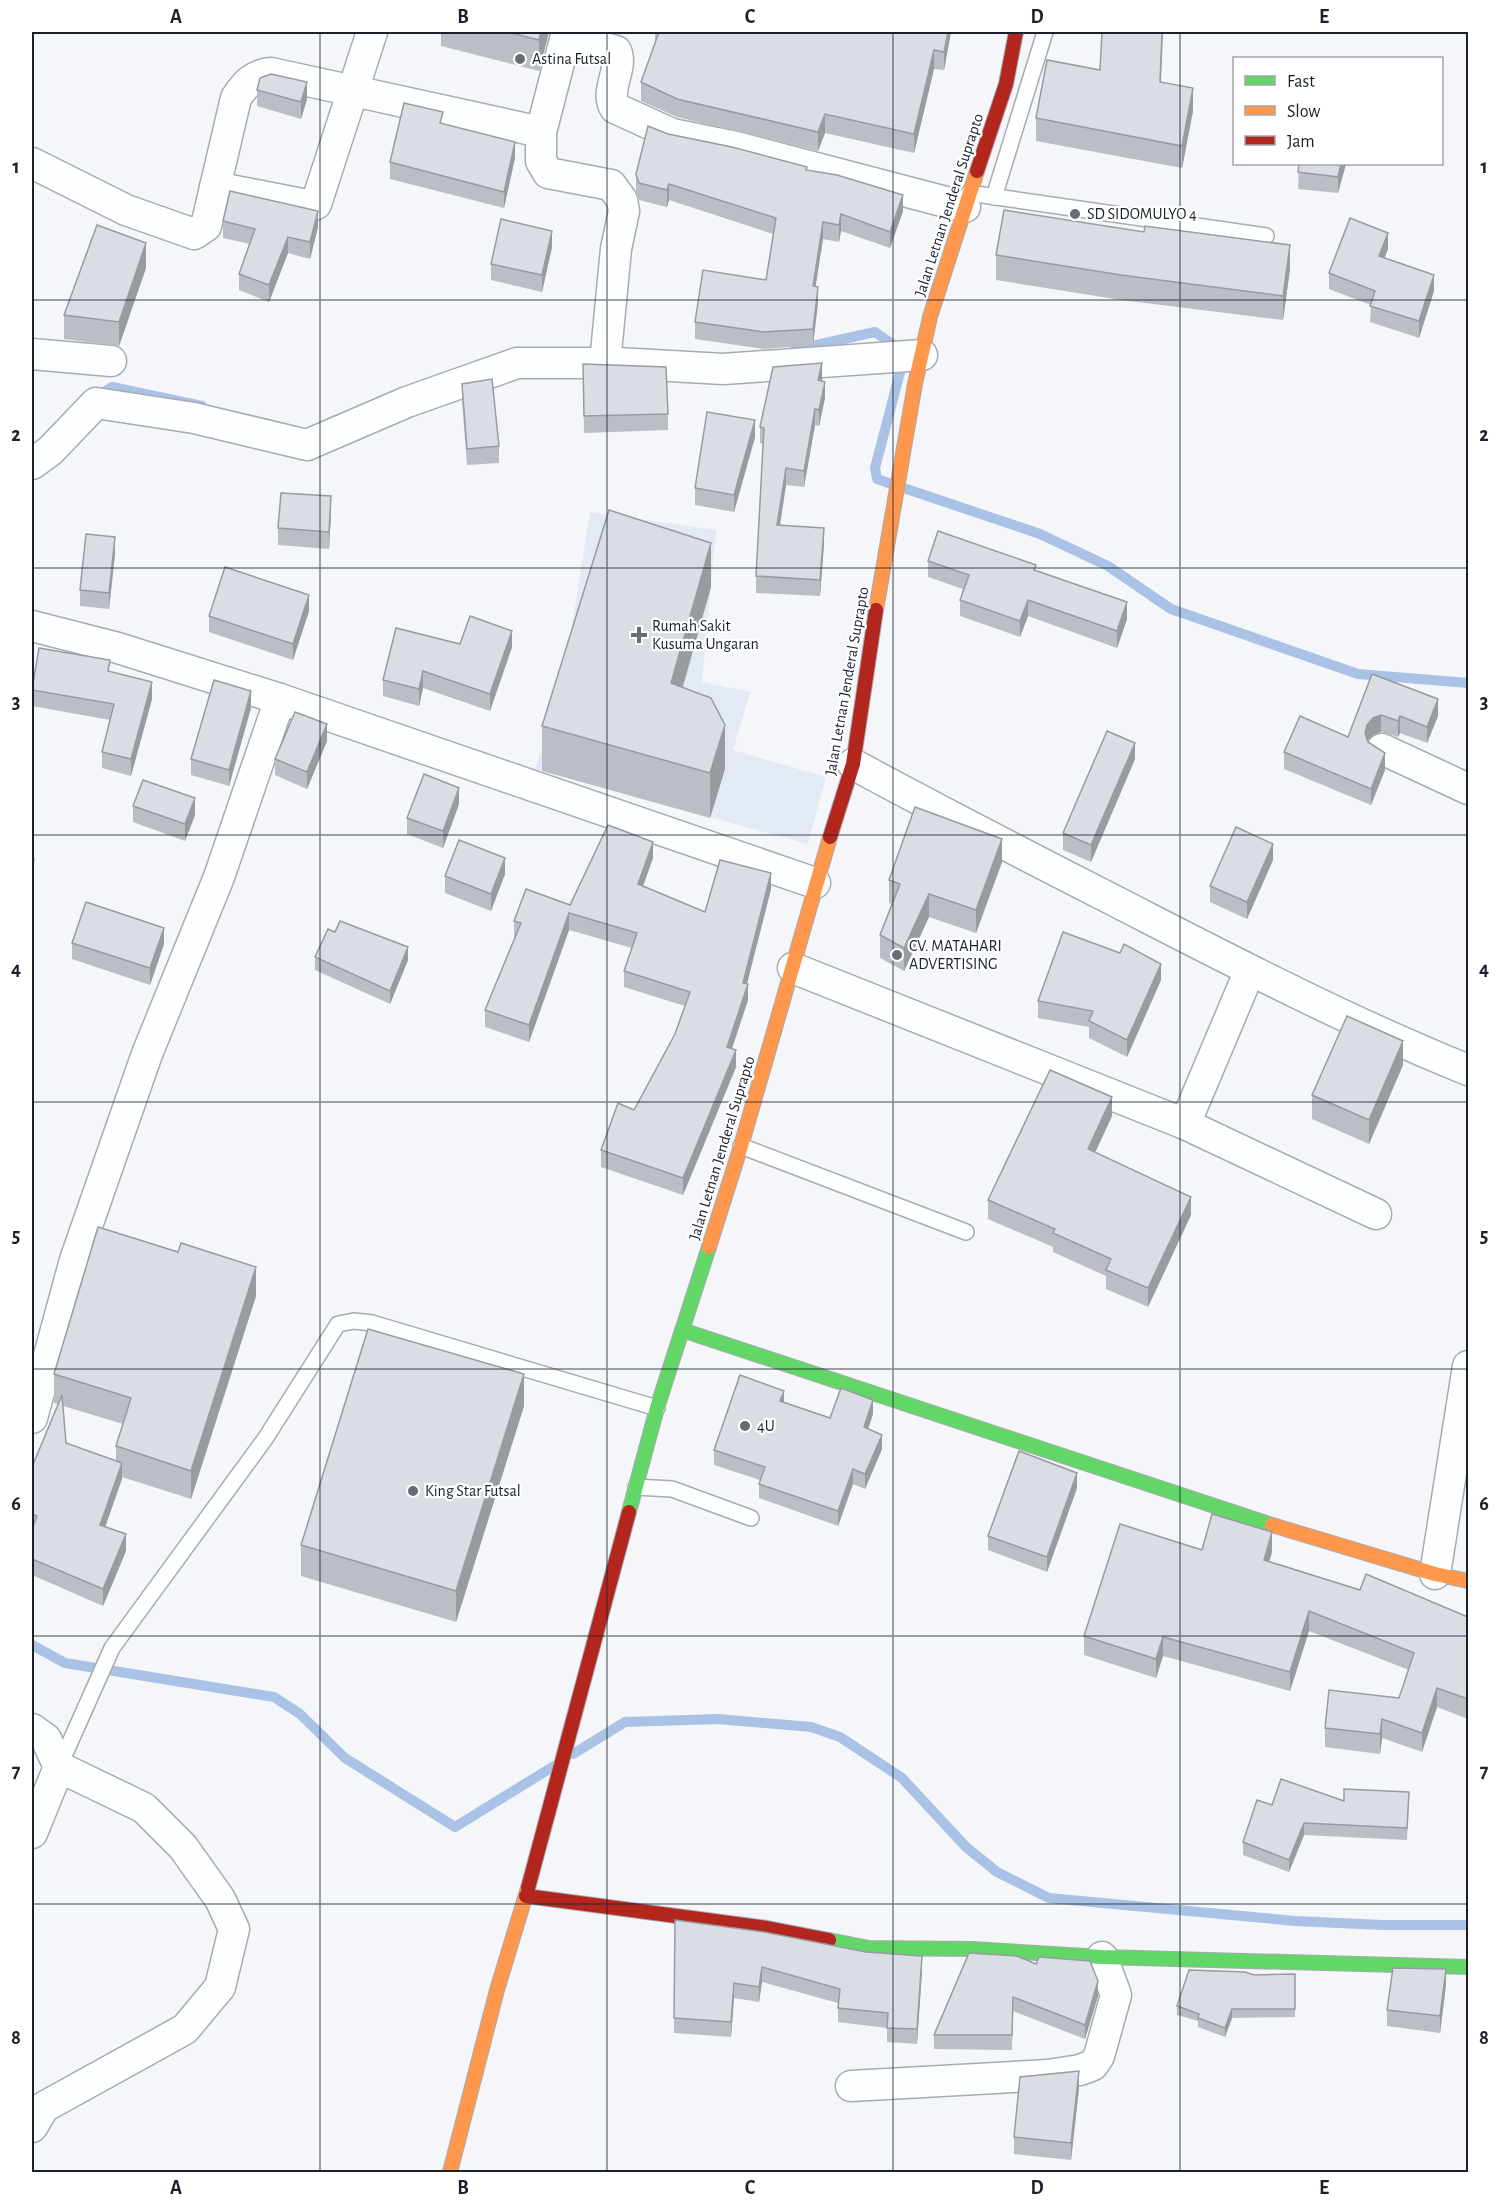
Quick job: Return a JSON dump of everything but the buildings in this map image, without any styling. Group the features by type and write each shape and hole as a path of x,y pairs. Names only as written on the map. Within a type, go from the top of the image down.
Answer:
{"main road":[{"name":"Jalan Letnan Jenderal Suprapto","path":"450,2172 497,1990 526,1896 657,1408 741,1146 793,968 815,883 853,764 899,470 910,356 930,317 1006,84 1016,32"},
{"path":"682,1330 1274,1525 1435,1574 1468,1581"},
{"path":"526,1896 767,1928 869,1948 973,1949 1102,1957 1468,1967"}],"street":[{"path":"215,188 312,206 316,204 372,32"},
{"path":"606,353 616,249 624,211 622,200 611,185 548,173 541,161 542,132 567,34 616,51 618,58 611,99 615,108 672,134 967,200"},
{"path":"32,163 126,210 194,234 206,226 236,98 246,82 259,74 271,73 353,93 542,132"},
{"path":"32,464 50,451 96,403 194,418 307,445 407,402 517,363 606,353 723,369 910,356"},
{"path":"32,354 111,361"},
{"path":"32,626 118,648 280,699 815,883"},
{"path":"32,1418 75,1260 147,1054 219,877 280,699"},
{"path":"1382,749 1468,789"},
{"path":"853,764 963,824 1250,970 1391,1038 1468,1070"},
{"path":"793,968 1185,1124 1376,1214"},
{"path":"1185,1124 1250,970"},
{"path":"1435,1574 1468,1366"},
{"path":"32,1729 45,1739 59,1767 144,1808 183,1847 220,1899 234,1929 220,1987 185,2029 44,2107 32,2127"},
{"path":"32,1833 59,1767"},
{"path":"851,2086 1048,2075 1080,2070 1093,2065 1102,2049 1116,1995 1102,1957"}],"lane":[{"path":"994,197 1045,32"},
{"path":"967,200 994,197 1266,236"},
{"path":"741,1146 966,1232"},
{"path":"59,1767 112,1648 265,1438 338,1324 354,1321 372,1323 657,1408"},
{"path":"636,1487 672,1489 751,1518"}],"shaded area":[{"name":"Rumah Sakit Kusuma Ungaran","path":"590,512 716,530 702,682 750,692 733,750 826,777 808,844 535,769 563,683"}],"waterway":[{"path":"794,350 875,332 905,353 875,468 877,479 1040,534 1108,566 1171,609 1358,674 1468,683"},
{"path":"96,397 112,387 202,406"},
{"path":"32,1645 65,1663 274,1697 300,1714 345,1758 455,1827 554,1766"},
{"path":"573,1754 625,1722 718,1719 811,1727 840,1737 902,1778 966,1847 997,1872 1049,1898 1295,1921 1383,1925 1468,1925"}],"traffic: fast":[{"path":"629,1512 657,1408 709,1247"},
{"path":"682,1330 1272,1525"},
{"path":"829,1940 869,1948 973,1949 1102,1957 1468,1967"}],"traffic: slow":[{"path":"876,610 915,384 930,317 977,171"},
{"path":"709,1247 741,1146 830,837"},
{"path":"1272,1525 1435,1574 1468,1581"},
{"path":"450,2172 497,1990 528,1888"}],"traffic: jam":[{"path":"977,171 1006,84 1016,32"},
{"path":"830,837 853,764 876,610"},
{"path":"528,1888 629,1512"},
{"path":"526,1896 767,1928 829,1940"}],"place":[{"name":"Astina Futsal","path":"520,59"},
{"name":"SD SIDOMULYO 4","path":"1075,214"},
{"name":"Rumah Sakit Kusuma Ungaran","path":"639,635"},
{"name":"CV. MATAHARI ADVERTISING","path":"897,955"},
{"name":"4U","path":"745,1426"},
{"name":"King Star Futsal","path":"413,1491"}]}
